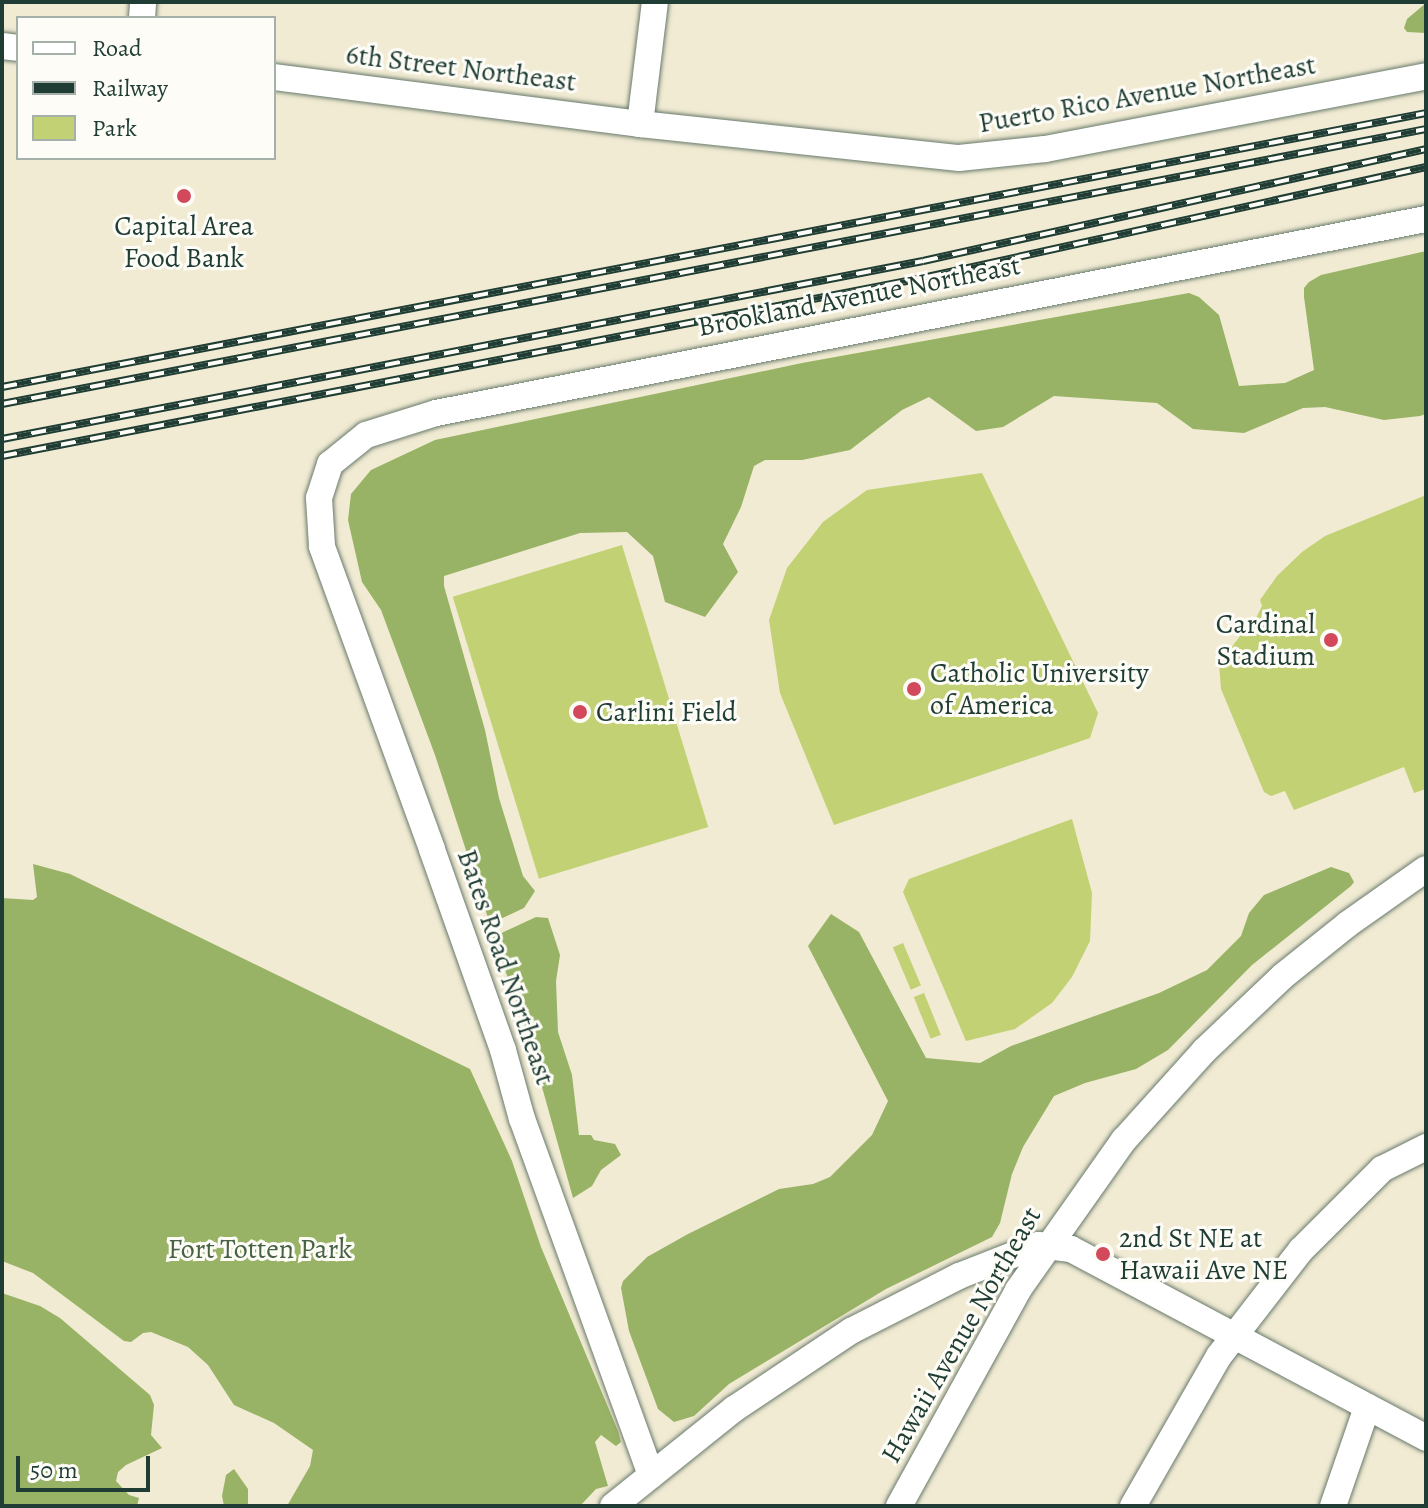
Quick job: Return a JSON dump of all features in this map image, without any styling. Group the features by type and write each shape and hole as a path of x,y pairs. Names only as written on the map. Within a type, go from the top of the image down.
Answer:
{"street":[{"path":"640,124 655,2"},
{"name":"Puerto Rico Avenue Northeast","path":"640,124 935,157 993,156 1426,76"},
{"name":"6th Street Northeast","path":"276,77 640,124"},
{"name":"Brookland Avenue Northeast","path":"325,476 334,459 361,438 436,413 1426,219"},
{"name":"Bates Road Northeast","path":"325,476 318,518 322,546 503,1050 522,1119 651,1475"},
{"name":"Hawaii Avenue Northeast","path":"899,1506 996,1327 1047,1245 1124,1140 1214,1040 1322,944 1426,869"},
{"path":"1133,1506 1189,1404 1234,1336 1301,1250 1382,1169 1426,1147"},
{"path":"613,1506 766,1386 851,1331 959,1276 1026,1248 1047,1245 1071,1249 1426,1438"},
{"path":"1333,1506 1367,1407"}],"green space":[{"path":"1426,3 1426,33 1407,32 1404,28 1407,19"},
{"path":"1426,251 1426,414 1420,416 1384,420 1325,407 1303,408 1244,433 1193,429 1157,403 1054,396 1003,427 976,431 929,397 902,410 850,450 802,460 765,460 754,466 741,507 723,544 738,572 705,617 665,602 653,556 627,532 580,533 444,576 444,586 485,730 499,798 523,876 535,891 524,908 490,924 435,755 381,610 362,582 348,520 351,494 371,470 435,440 802,363 1189,293 1199,297 1219,315 1239,386 1285,383 1314,370 1304,297 1304,288 1309,282 1321,275"},
{"path":"982,473 1098,713 1090,738 834,825 780,693 769,620 787,568 823,522 867,490"},
{"name":"Cardinal Stadium","path":"1426,495 1426,789 1414,793 1404,767 1294,810 1285,791 1271,796 1264,792 1221,689 1219,664 1249,624 1254,622 1262,606 1260,600 1277,576 1302,552 1325,536"},
{"name":"Carlini Field","path":"622,545 708,827 539,879 453,597"},
{"path":"1072,819 1092,893 1090,941 1072,977 1052,1003 1015,1029 966,1041 903,892 909,879"},
{"name":"Fort Totten Park","path":"33,864 70,874 470,1069 512,1161 541,1247 618,1431 621,1442 616,1446 601,1435 595,1442 608,1486 596,1489 580,1506 287,1506 310,1466 313,1450 274,1423 234,1405 208,1365 188,1347 151,1332 143,1333 131,1342 124,1341 33,1273 2,1261 2,898 33,900 37,897"},
{"path":"1331,867 1349,873 1354,882 1351,886 1252,965 1168,1050 1136,1069 1085,1083 1054,1096 1023,1147 1012,1174 1000,1223 992,1237 886,1289 729,1384 694,1416 674,1422 658,1409 629,1331 621,1288 623,1281 647,1257 688,1234 779,1189 813,1184 830,1177 872,1135 888,1101 808,946 831,914 859,932 926,1058 980,1063 1011,1046 1159,993 1207,970 1241,936 1249,913 1264,895"},
{"path":"536,917 548,918 560,955 556,981 558,1032 572,1075 579,1135 591,1135 594,1140 615,1144 621,1155 601,1170 592,1186 573,1198 523,1019 493,937"},
{"path":"903,943 921,985 911,990 893,947"},
{"path":"924,993 941,1035 931,1039 914,997"},
{"path":"2,1293 40,1306 60,1318 150,1395 154,1405 151,1435 162,1448 126,1465 118,1472 116,1481 129,1495 139,1498 137,1506 2,1506"},
{"path":"234,1469 248,1489 248,1506 224,1506 222,1496 226,1475"}],"railway":[{"path":"2,387 1426,113"},
{"path":"2,404 1426,129"},
{"path":"2,439 923,261 1426,149"},
{"path":"2,456 927,277 1426,167"}],"place":[{"name":"Capital Area Food Bank","path":"184,196"},
{"name":"Cardinal Stadium","path":"1331,640"},
{"name":"Catholic University of America","path":"914,689"},
{"name":"Carlini Field","path":"580,712"},
{"name":"2nd St NE at Hawaii Ave NE","path":"1103,1254"}]}
